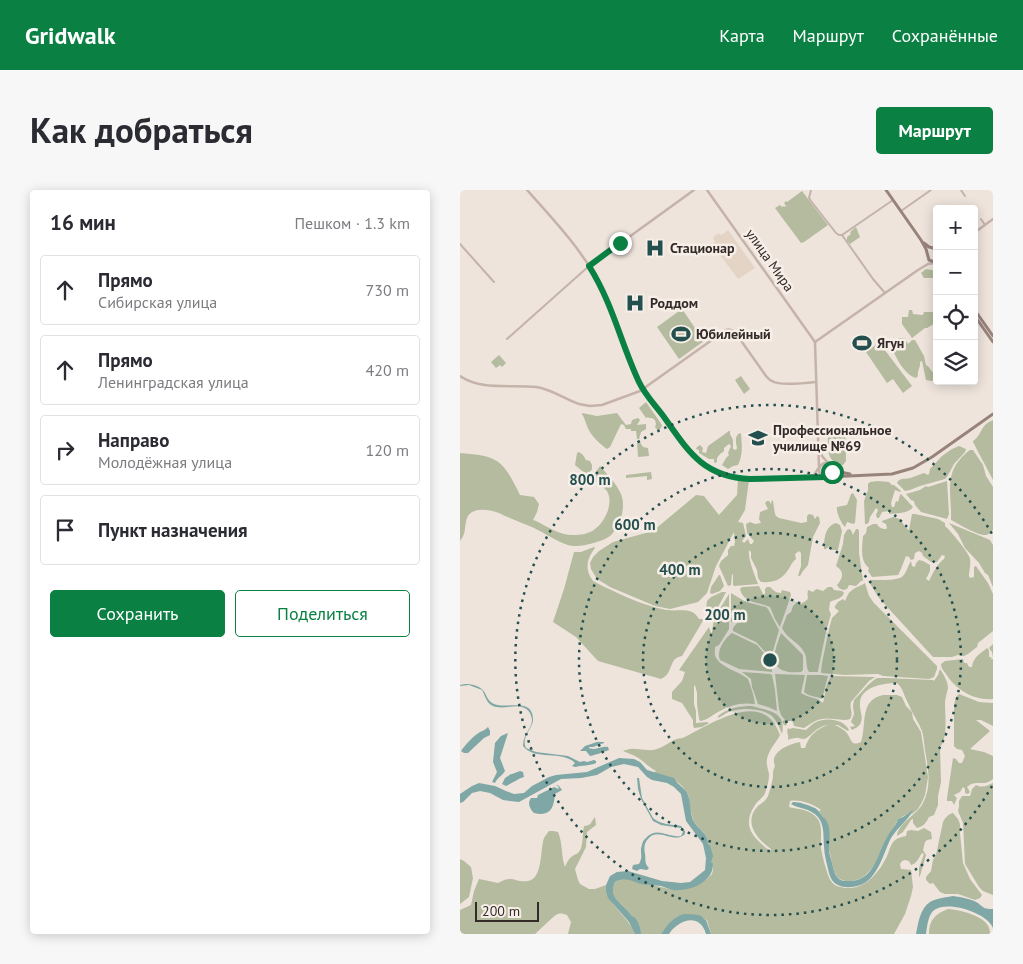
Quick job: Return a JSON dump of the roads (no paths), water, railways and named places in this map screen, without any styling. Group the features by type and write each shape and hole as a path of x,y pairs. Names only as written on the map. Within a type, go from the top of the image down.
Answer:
{"main road":[{"path":"886,190 921,240 930,261 933,262"},
{"path":"921,240 933,248"},
{"path":"928,256 930,251 933,250"},
{"path":"978,315 993,336"},
{"path":"978,321 993,342"},
{"path":"826,477 892,474 913,468 932,457 993,414"},
{"path":"830,465 842,473 860,475"}],"street":[{"path":"527,190 570,238 589,266 608,300 643,389 685,447 704,464 725,475 738,478 830,476 833,470 822,456 819,442"},
{"path":"507,339 589,266 694,190"},
{"name":"улица Мира","path":"707,190 815,342"},
{"path":"811,190 810,201 836,233 842,235 885,293"},
{"path":"901,211 931,190"},
{"path":"960,190 965,196"},
{"path":"842,235 893,200"},
{"path":"980,218 985,225"},
{"path":"978,230 993,219"},
{"path":"460,244 494,282"},
{"path":"918,270 926,262 928,256"},
{"path":"826,477 820,474 819,468 815,342 918,270 933,263"},
{"path":"460,376 470,382 480,384 540,388 576,403 590,406 606,404 643,389 729,329 737,335 766,376 772,381 777,383 816,382"},
{"path":"793,477 813,475 824,464 830,465"}],"water":[{"path":"465,684 474,685 482,690 469,685 460,686"},
{"path":"482,690 492,703 497,705 517,705 529,708 533,721 525,737 532,721 530,713 526,709 518,706 498,707 493,706 487,701"},
{"path":"488,727 490,735 468,753 461,751 472,738"},
{"path":"508,733 500,758 505,771 495,783 492,782 497,772 493,762 495,743 501,736"},
{"path":"525,737 526,748 536,752 568,756 580,762 594,760 596,763 575,767 572,766 575,763 570,759 528,751 523,746"},
{"path":"597,742 604,743 589,748 608,747 609,750 590,756 586,751 580,751 585,746"},
{"path":"619,758 634,759 640,762 647,770 674,778 687,793 693,819 707,837 713,856 711,862 713,863 712,872 709,876 699,885 688,889 672,890 625,879 615,882 613,891 615,898 635,917 640,926 641,934 635,934 629,922 608,898 606,885 610,876 617,872 628,871 662,881 681,883 690,882 705,870 706,858 703,844 686,821 681,794 674,787 667,783 652,780 638,767 624,764 611,767 597,775 561,779 519,802 503,800 490,793 480,791 472,793 460,803 460,794 479,783 495,786 514,794 524,793 532,786 549,777 587,772"},
{"path":"520,771 523,772 524,777 506,786 502,784 505,778"},
{"path":"637,778 639,778 642,798 653,818 663,823 681,826 685,834 681,837 676,838 656,834 652,836 647,841 644,850 646,863 649,868 637,871 632,869 633,865 639,864 641,848 646,838 654,833 681,836 683,832 681,828 661,825 653,821 641,799"},
{"path":"557,785 562,790 555,794 554,803 550,810 544,814 534,813 529,802 531,798 537,798 538,795 554,787 559,789"},
{"path":"793,802 815,808 826,820 829,832 829,854 834,871 839,879 845,881 856,880 869,873 898,819 913,811 891,838 871,878 855,887 845,887 837,884 830,876 820,820 812,812 791,804"},
{"path":"953,896 969,899 984,908 993,909 993,928 990,922 975,913 966,909 947,906 931,913 926,934 916,934 924,908 934,900"},
{"path":"684,914 701,916 706,920 711,934 706,934 699,923 689,920 678,925 669,934 661,934 673,919"}],"place":[{"name":"Стационар","path":"655,248"},
{"name":"Роддом","path":"635,303"},
{"name":"Юбилейный","path":"681,334"},
{"name":"Ягун","path":"862,343"},
{"name":"Профессиональное училище №69","path":"758,438"}]}
